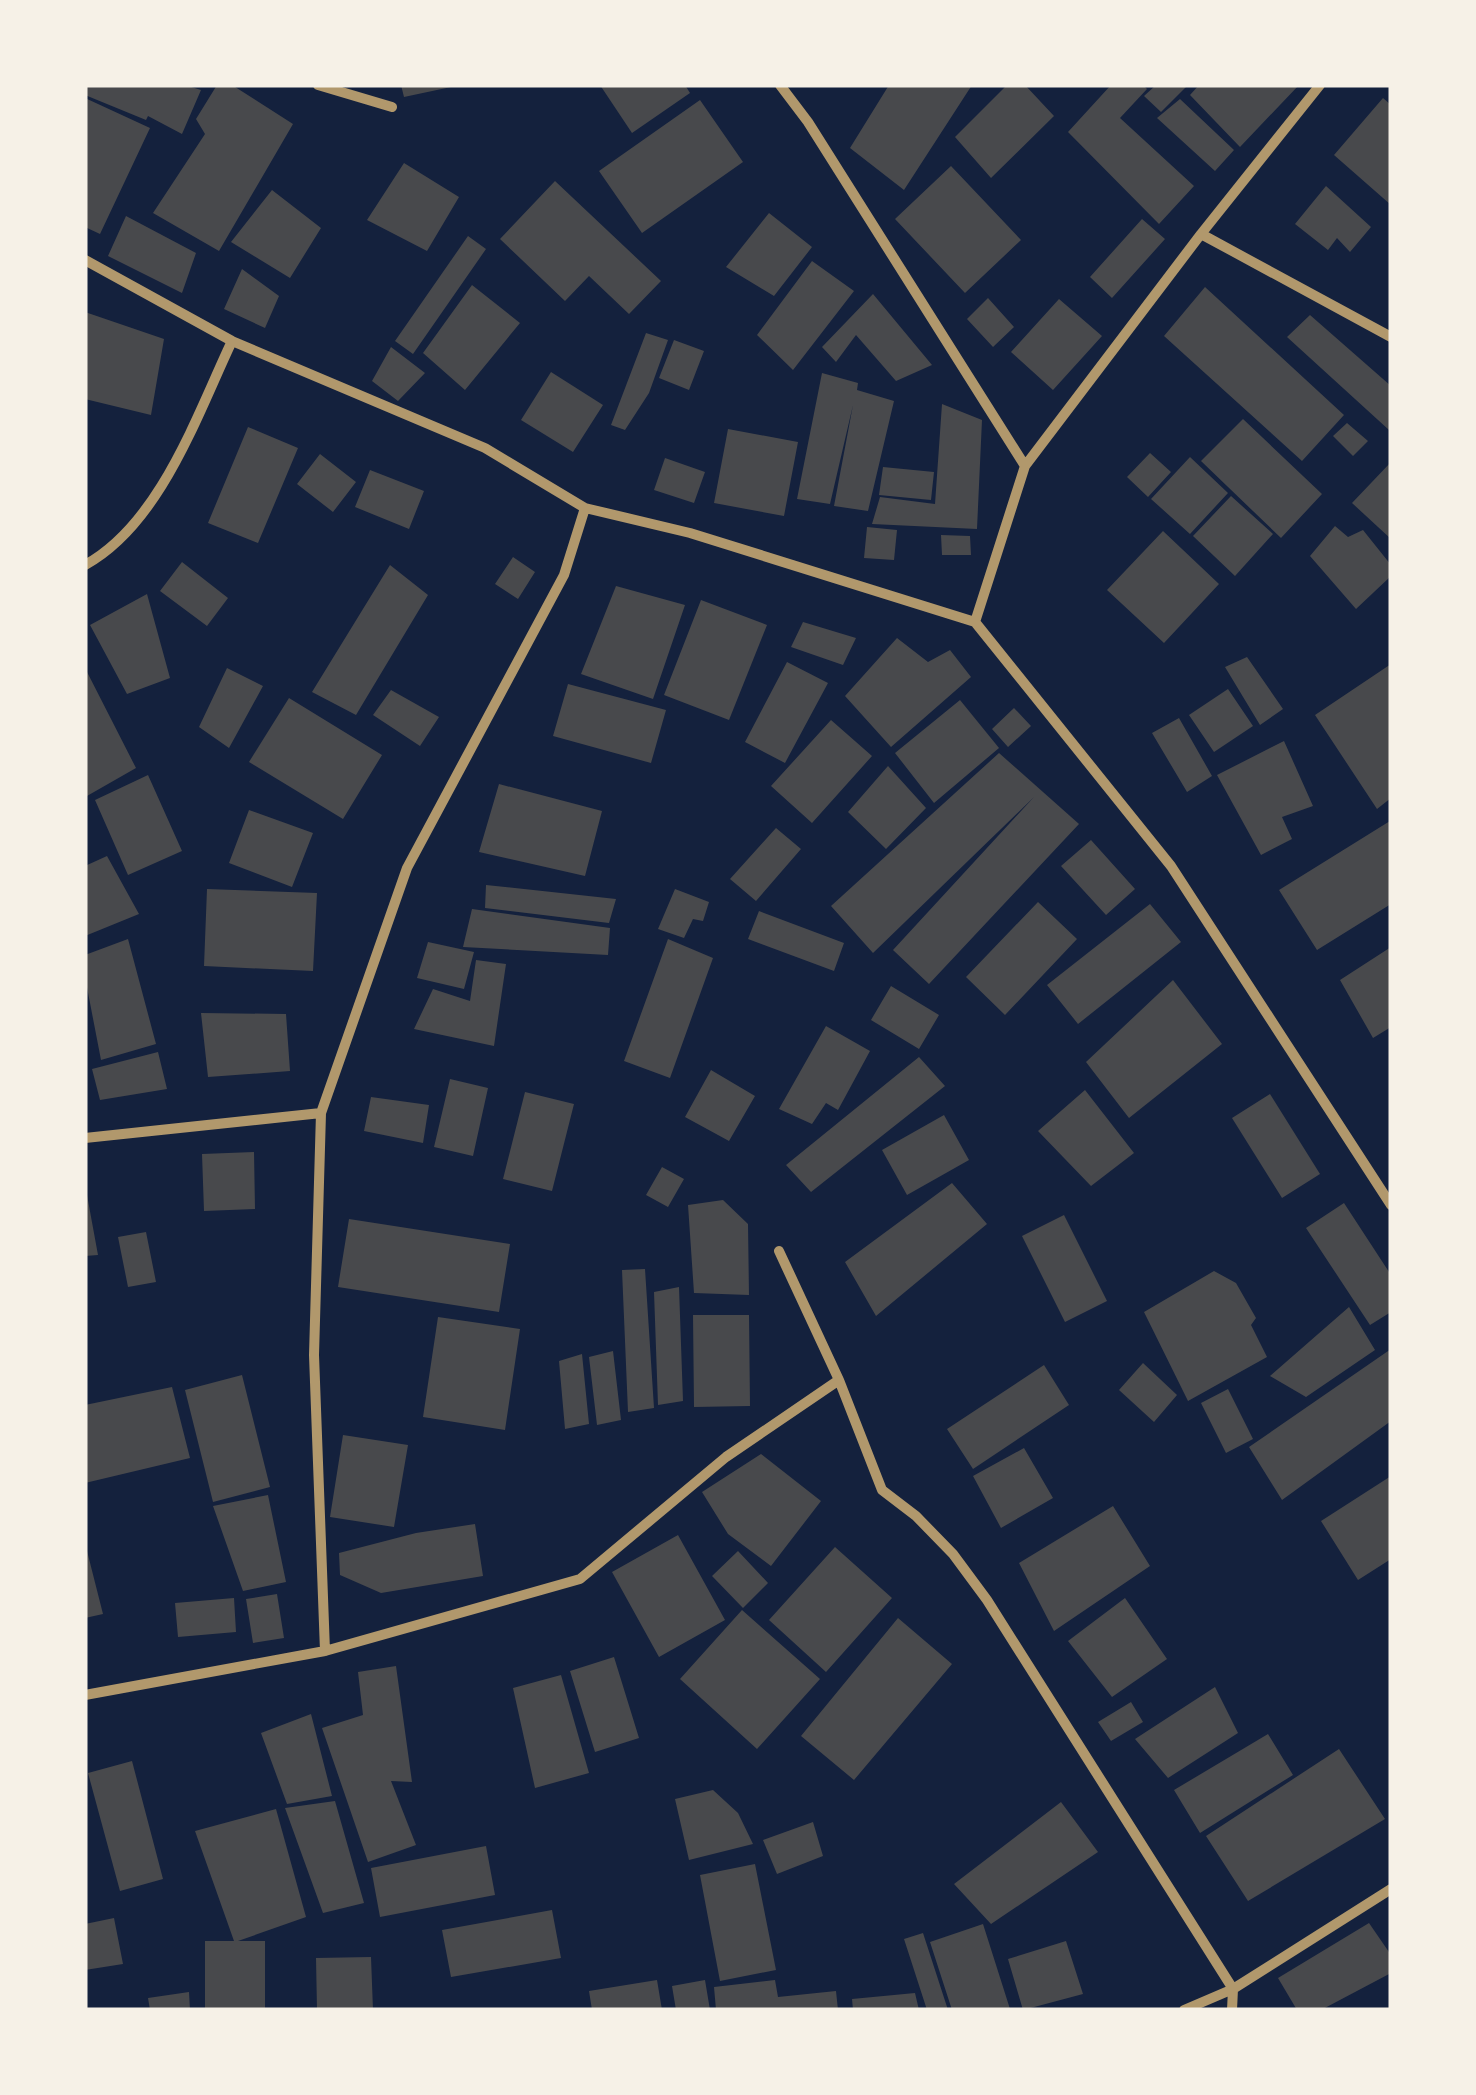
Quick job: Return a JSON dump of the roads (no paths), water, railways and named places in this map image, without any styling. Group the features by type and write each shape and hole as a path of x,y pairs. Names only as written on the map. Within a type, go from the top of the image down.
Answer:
{"street":[{"path":"318,85 392,107"},
{"path":"780,85 808,122 1024,466"},
{"path":"975,622 1024,466 1200,234 1320,85"},
{"path":"1200,234 1391,337"},
{"path":"85,260 232,341 485,448 585,508 690,534 975,622 1171,866 1391,1204"},
{"path":"85,566 104,555 133,525 164,481 232,341"},
{"path":"325,1651 314,1355 321,1114 407,868 564,575 585,508"},
{"path":"85,1138 321,1114"},
{"path":"779,1251 839,1380 882,1490 916,1516 953,1554 987,1600 1233,1989 1232,2010"},
{"path":"85,1695 325,1651 580,1579 726,1457 839,1380"},
{"path":"1184,2010 1233,1989 1391,1888"}]}
